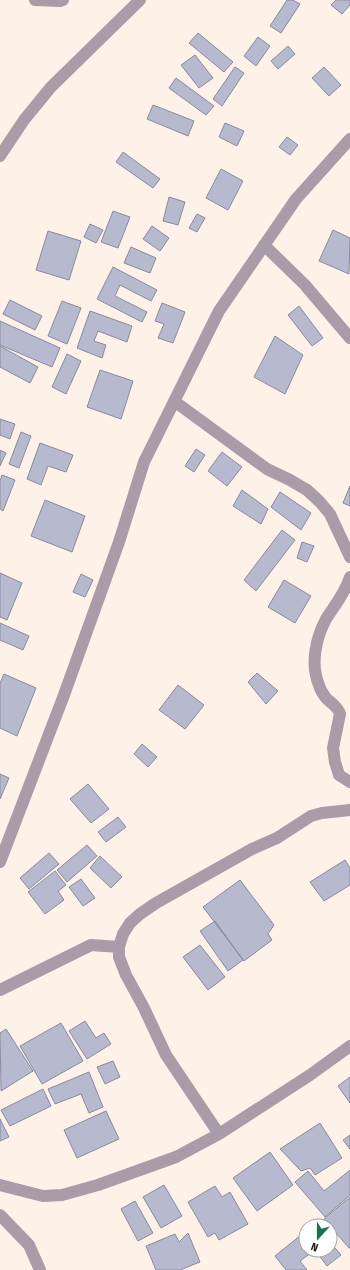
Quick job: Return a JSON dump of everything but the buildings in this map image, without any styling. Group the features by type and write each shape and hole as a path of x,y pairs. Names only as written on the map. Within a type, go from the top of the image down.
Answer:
{"street":[{"path":"35,0 63,0"},
{"path":"0,156 24,120 51,87 140,0"},
{"path":"0,862 66,690 119,542 144,462 219,310 296,199 350,139"},
{"path":"264,245 305,285 350,338"},
{"path":"174,401 267,469 307,490 330,514 350,557"},
{"path":"350,577 344,593 329,615 320,632 315,655 315,673 321,690 337,707 340,714 334,748 335,762 339,775 350,782"},
{"path":"219,1134 166,1055 144,1008 126,975 119,957 119,948 123,934 130,923 156,903 252,849 277,838 311,816 322,813 350,810"},
{"path":"0,990 91,945 119,948"},
{"path":"0,1185 43,1196 62,1195 98,1185 176,1158 219,1134 310,1075 350,1046"},
{"path":"0,1215 29,1246 40,1270"}]}
